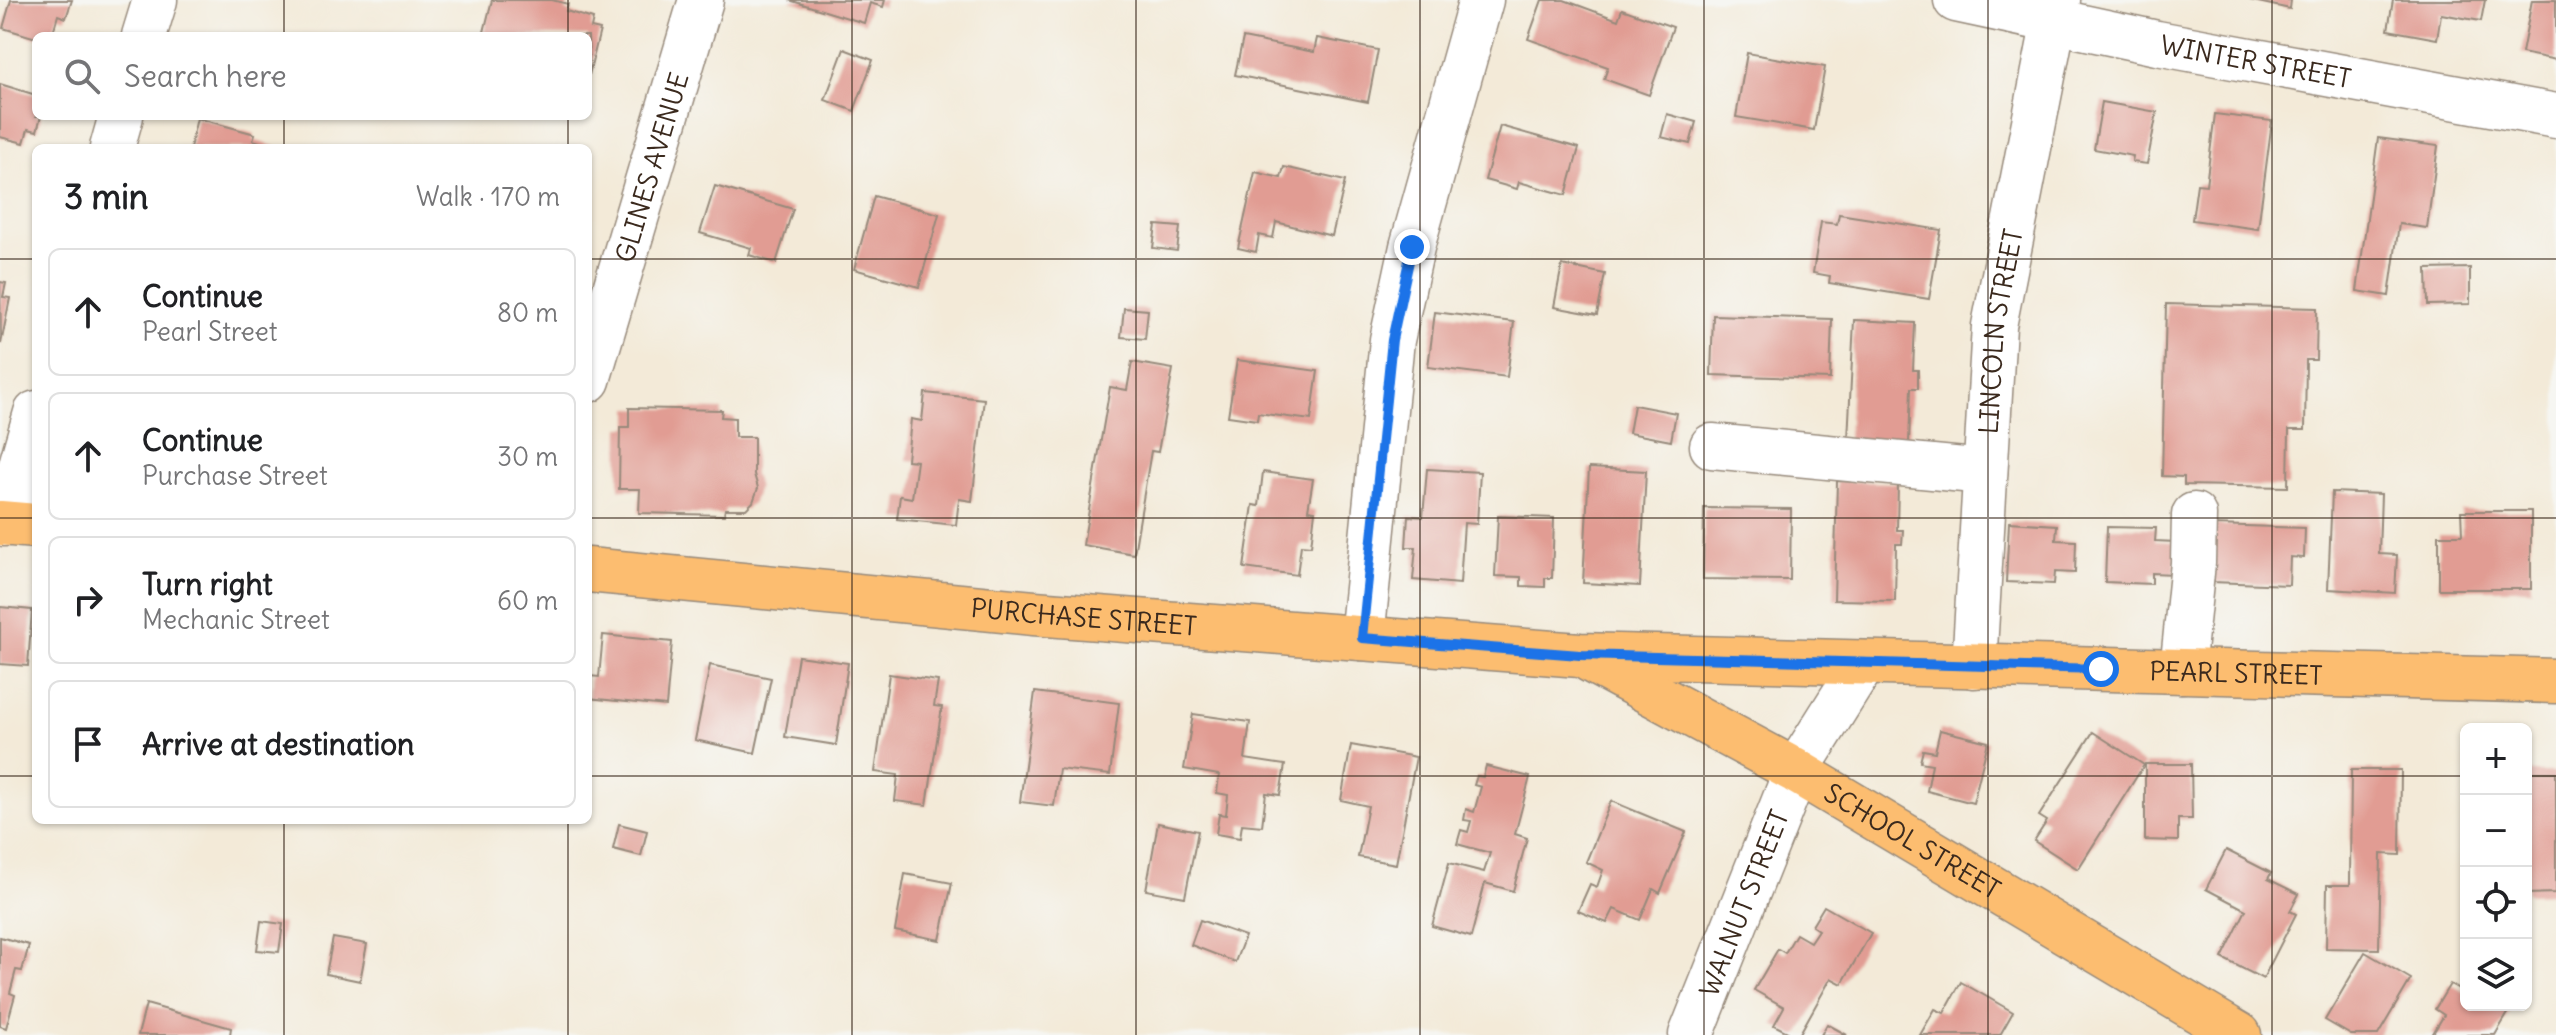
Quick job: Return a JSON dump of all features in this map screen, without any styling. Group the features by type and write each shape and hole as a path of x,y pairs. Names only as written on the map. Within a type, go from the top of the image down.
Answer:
{"main road":[{"name":"PURCHASE STREET","path":"592,570 1034,613 1580,655"},
{"name":"PEARL STREET","path":"1580,655 2556,681"},
{"name":"SCHOOL STREET","path":"1580,655 1796,771 2239,1035"}],"street":[{"path":"145,32 155,0"},
{"name":"GLINES AVENUE","path":"592,367 701,0"},
{"path":"1362,638 1392,340 1412,247 1481,0"},
{"name":"WINTER STREET","path":"1956,0 2056,10 2157,43 2556,116"},
{"name":"LINCOLN STREET","path":"1974,666 1994,326 2056,10"},
{"path":"113,144 120,120"},
{"path":"13,524 32,432"},
{"path":"1712,446 1985,472"},
{"path":"2182,671 2193,563 2194,515"},
{"name":"WALNUT STREET","path":"1691,1035 1796,771 1864,663"}],"building":[{"path":"11,0 72,0 66,18 58,15 53,32 32,32 32,37 3,28"},
{"path":"492,0 552,0 568,4 566,11 593,19 591,28 600,30 592,63 592,32 484,32"},
{"path":"789,0 885,0 883,7 870,3 864,23"},
{"path":"1542,0 1564,0 1618,20 1622,9 1673,27 1649,95 1604,79 1608,67 1528,39"},
{"path":"2249,0 2291,0 2290,9"},
{"path":"2393,0 2485,0 2481,21 2441,14 2437,39 2388,30"},
{"path":"2532,0 2556,0 2556,60 2522,53"},
{"path":"1243,38 1314,52 1317,38 1378,50 1368,102 1235,75"},
{"path":"844,49 873,60 854,111 825,100"},
{"path":"1747,53 1825,67 1814,130 1736,117"},
{"path":"0,84 32,94 32,120 40,120 37,131 28,129 24,143 0,137"},
{"path":"2102,102 2157,112 2147,164 2132,162 2133,156 2094,149"},
{"path":"1667,114 1696,122 1690,144 1661,137"},
{"path":"2215,114 2272,121 2258,229 2192,220 2197,184 2206,185"},
{"path":"197,120 204,120 255,134 253,140 266,144 191,144"},
{"path":"1500,126 1579,148 1566,195 1519,182 1517,189 1485,180"},
{"path":"2378,138 2438,146 2427,228 2399,224 2389,296 2357,291"},
{"path":"1284,167 1345,181 1332,236 1276,222 1273,238 1259,235 1256,252 1238,248 1255,172 1281,178"},
{"path":"715,186 793,209 776,263 749,255 751,248 700,233"},
{"path":"874,196 939,214 919,287 854,269"},
{"path":"1839,214 1941,230 1929,299 1829,283 1830,276 1813,273 1821,222 1837,224"},
{"path":"1156,225 1180,227 1177,251 1153,248"},
{"path":"1562,265 1605,274 1597,315 1554,307"},
{"path":"2470,268 2470,304 2428,305 2427,269"},
{"path":"0,282 6,283 3,297 10,298 1,344"},
{"path":"2166,304 2317,308 2316,360 2306,360 2305,430 2289,430 2288,487 2184,485 2184,477 2162,476"},
{"path":"1124,308 1148,310 1145,339 1121,337"},
{"path":"1435,312 1514,322 1507,377 1428,367"},
{"path":"1713,315 1832,319 1830,379 1711,375"},
{"path":"1854,320 1915,323 1913,370 1918,370 1918,388 1911,388 1909,443 1848,440"},
{"path":"1237,360 1318,371 1311,420 1258,413 1257,420 1228,416"},
{"path":"1132,362 1173,369 1158,452 1151,451 1134,554 1083,545 1110,387 1127,390"},
{"path":"925,393 984,399 972,501 959,499 956,525 897,519 900,496 912,498 917,461 907,460 911,419 922,421"},
{"path":"1634,405 1676,413 1671,441 1629,433"},
{"path":"629,408 722,410 721,417 735,418 735,437 754,437 754,474 758,488 753,502 746,509 725,509 724,515 639,513 640,489 619,489 620,427 629,427"},
{"path":"1589,468 1646,471 1640,586 1583,583"},
{"path":"1427,469 1480,472 1477,524 1464,523 1460,584 1413,580 1416,547 1406,547 1408,516 1423,517"},
{"path":"1263,472 1313,479 1308,510 1315,511 1311,546 1301,545 1297,575 1244,568 1253,505 1259,506"},
{"path":"1837,481 1898,483 1897,530 1903,530 1902,544 1896,544 1895,601 1834,600"},
{"path":"2332,492 2381,494 2379,554 2397,555 2395,593 2328,589"},
{"path":"1704,508 1791,509 1790,580 1703,579"},
{"path":"2461,511 2531,511 2531,589 2439,589 2439,535 2462,535"},
{"path":"1498,516 1554,518 1552,578 1545,578 1545,587 1521,586 1521,577 1495,576"},
{"path":"2009,522 2057,525 2056,540 2076,541 2075,573 2055,572 2054,584 2006,582"},
{"path":"2215,525 2305,528 2304,558 2290,557 2289,585 2212,582"},
{"path":"2107,527 2156,528 2155,541 2176,542 2175,574 2152,573 2152,584 2105,582"},
{"path":"0,607 32,610 28,666 0,664"},
{"path":"603,635 672,642 666,706 592,698 592,676 599,677"},
{"path":"798,656 848,663 836,745 785,737"},
{"path":"710,665 771,678 755,753 695,740"},
{"path":"889,674 938,681 934,706 942,707 927,805 895,801 898,775 875,772"},
{"path":"1035,692 1119,703 1110,775 1059,769 1054,806 1020,802"},
{"path":"1193,714 1250,722 1245,759 1285,765 1280,795 1266,793 1262,826 1242,824 1240,838 1216,834 1219,814 1226,815 1228,795 1217,793 1219,775 1184,769"},
{"path":"1940,730 1988,742 1973,803 1927,791 1932,764 1920,762 1923,750 1935,752"},
{"path":"2093,732 2144,765 2078,869 2034,841 2047,821 2039,816"},
{"path":"1351,745 1416,757 1396,864 1358,857 1368,806 1341,800"},
{"path":"2145,764 2191,764 2192,819 2178,819 2178,841 2145,840"},
{"path":"1486,766 1530,777 1515,834 1527,838 1513,891 1485,883 1471,937 1432,926 1449,863 1484,872 1490,853 1457,844 1461,830 1468,832 1471,821 1464,820 1466,809 1474,812 1481,787 1474,785 1477,776 1483,777"},
{"path":"2351,770 2401,770 2400,855 2381,854 2379,949 2326,948 2327,885 2350,885"},
{"path":"2532,772 2556,772 2556,893 2532,894"},
{"path":"1611,801 1686,832 1660,893 1653,889 1640,920 1614,909 1607,923 1578,911 1590,884 1597,887 1603,870 1586,862"},
{"path":"1158,823 1198,831 1185,897 1146,890"},
{"path":"619,824 647,831 641,856 613,849"},
{"path":"2226,850 2271,873 2268,879 2299,894 2290,911 2296,914 2263,979 2222,958 2246,910 2206,889"},
{"path":"905,874 952,883 940,940 895,931"},
{"path":"1824,906 1871,933 1842,984 1831,978 1799,1035 1793,1035 1774,1025 1784,1007 1754,990 1778,949 1785,953 1796,934 1810,942 1818,930 1812,926"},
{"path":"1200,920 1245,936 1235,962 1191,945"},
{"path":"261,921 283,924 279,952 257,950"},
{"path":"0,937 29,945 22,971 16,970 10,993 15,995 6,1028 0,1026"},
{"path":"333,938 367,944 360,981 326,974"},
{"path":"2365,952 2411,979 2378,1035 2351,1035 2325,1020"},
{"path":"1961,982 2013,1012 2000,1035 1920,1035 1935,1009 1944,1013"},
{"path":"2450,984 2460,990 2460,1011 2509,1011 2495,1035 2432,1035 2444,1015 2435,1009"},
{"path":"146,1004 231,1028 230,1035 138,1035"},
{"path":"1827,1024 1847,1035 1821,1035"}],"route":[{"path":"1412,247 1392,340 1362,638 1580,655 2101,669"}]}
